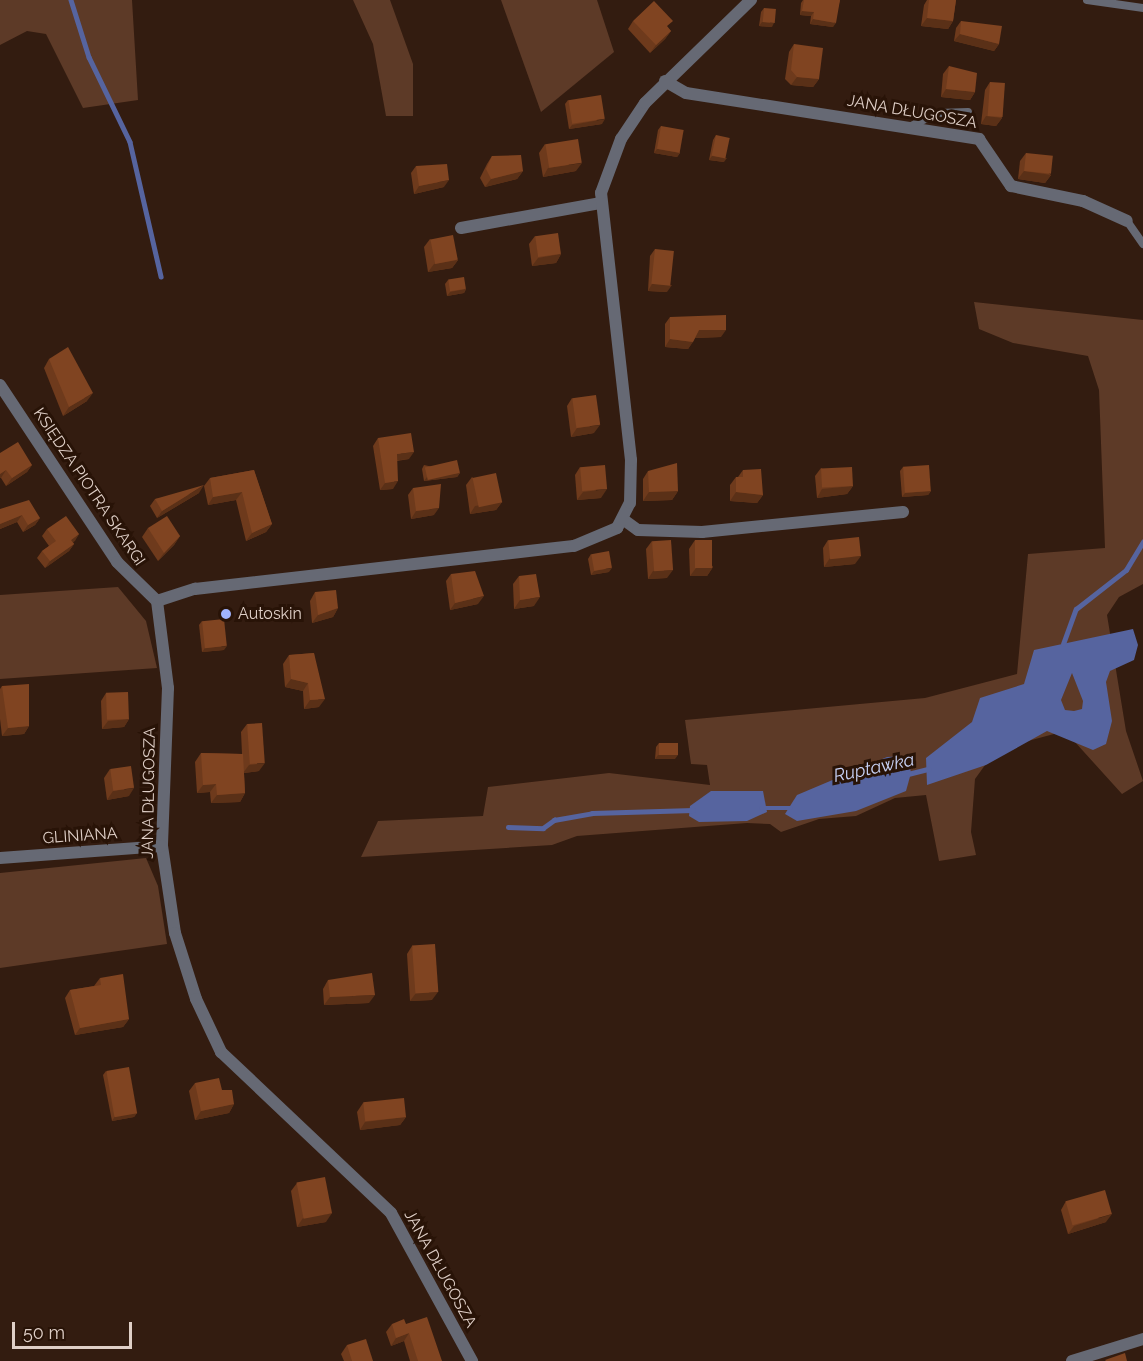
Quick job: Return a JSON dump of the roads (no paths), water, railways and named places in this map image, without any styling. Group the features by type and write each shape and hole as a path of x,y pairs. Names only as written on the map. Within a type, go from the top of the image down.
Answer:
{"street":[{"path":"157,601 185,590 574,546 608,535 624,520 631,460 600,203 621,139 665,81 751,0"},
{"name":"JANA DŁUGOSZA","path":"665,81 686,93 979,139 1011,186 1083,201 1127,221"},
{"path":"461,228 600,203"},
{"name":"KSIĘDZA PIOTRA SKARGI","path":"0,384 117,562 157,601"},
{"path":"624,520 638,530 702,532 903,512"},
{"name":"JANA DŁUGOSZA","path":"157,601 168,688 162,846 179,953 221,1052 391,1213 472,1361"},
{"name":"GLINIANA","path":"0,858 162,846"},
{"path":"1072,1361 1143,1339"}],"lane":[{"path":"1087,0 1143,8"},
{"path":"909,127 939,113 968,112"},
{"path":"1127,221 1143,244"}],"water":[{"path":"1133,629 1138,645 1134,660 1110,671 1106,682 1112,721 1106,744 1093,750 1047,731 986,765 927,785 926,758 972,722 980,698 1024,684 1034,650","holes":["1072,673 1083,701 1082,709 1065,710 1061,700"]},
{"path":"908,756 911,773 906,791 856,811 797,821 785,814 797,795 887,757"},
{"path":"711,791 763,791 767,812 747,821 699,822 689,816 690,806"}],"waterway":[{"path":"71,0 89,57 130,142 161,276"},
{"name":"Ruptawka","path":"1063,644 1076,609 1126,570 1143,542"},
{"name":"Ruptawka","path":"908,774 928,769"},
{"name":"Ruptawka","path":"761,808 791,808"},
{"name":"Ruptawka","path":"508,827 543,828 554,820 592,813 693,810"}],"place":[{"name":"Autoskin","path":"226,614"}]}
